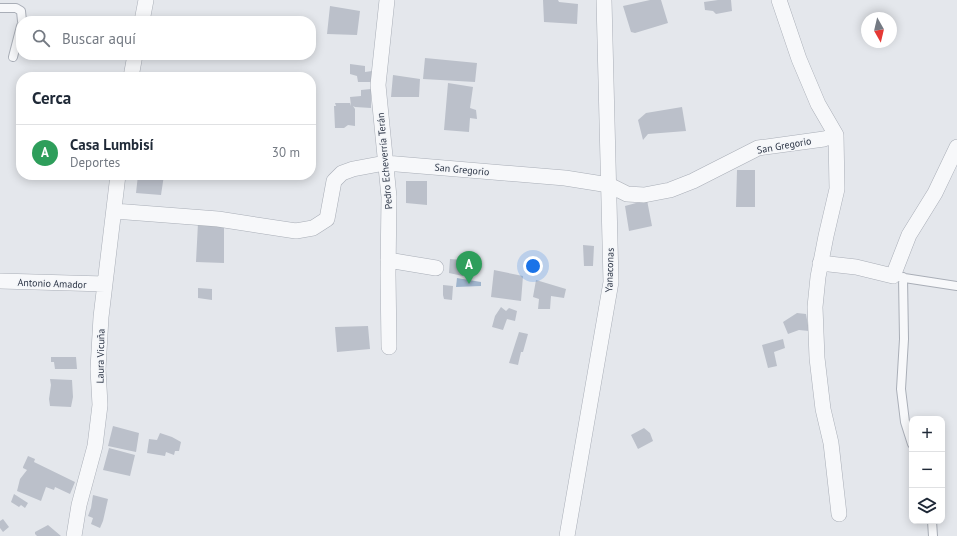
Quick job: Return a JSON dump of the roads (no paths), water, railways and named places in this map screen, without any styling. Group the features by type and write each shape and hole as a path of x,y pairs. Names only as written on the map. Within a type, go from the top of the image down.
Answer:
{"street":[{"path":"143,16 146,0"},
{"name":"Pedro Echeverría Terán","path":"387,0 378,84 389,196 389,347"},
{"name":"Yanaconas","path":"567,536 611,282 604,0"},
{"path":"779,0 799,59 818,104 836,135 837,189 820,263 815,307 817,358 839,514"},
{"path":"132,72 134,60"},
{"name":"San Gregorio","path":"114,211 218,219 296,230 313,228 326,219 334,181 342,173 353,168 385,163 565,178 609,185 627,194 644,195 670,190 693,182 758,148 824,139 836,135"},
{"path":"820,263 856,267 898,277 909,235 935,193 957,147"},
{"name":"Laura Vicuña","path":"74,536 79,505 96,446 100,405 98,369 100,332 117,180"},
{"path":"388,260 436,268"},
{"name":"Antonio Amador","path":"0,281 105,284"}],"lane":[{"path":"0,8 16,8 21,11 22,16"},
{"path":"13,57 16,45"},
{"path":"909,435 905,422 901,389 904,339 898,277 957,286"},
{"path":"932,524 933,536"}],"water":[{"path":"457,278 481,282 481,286 456,287"}],"place":[{"name":"Casa Lumbisí","path":"469,284"}]}
